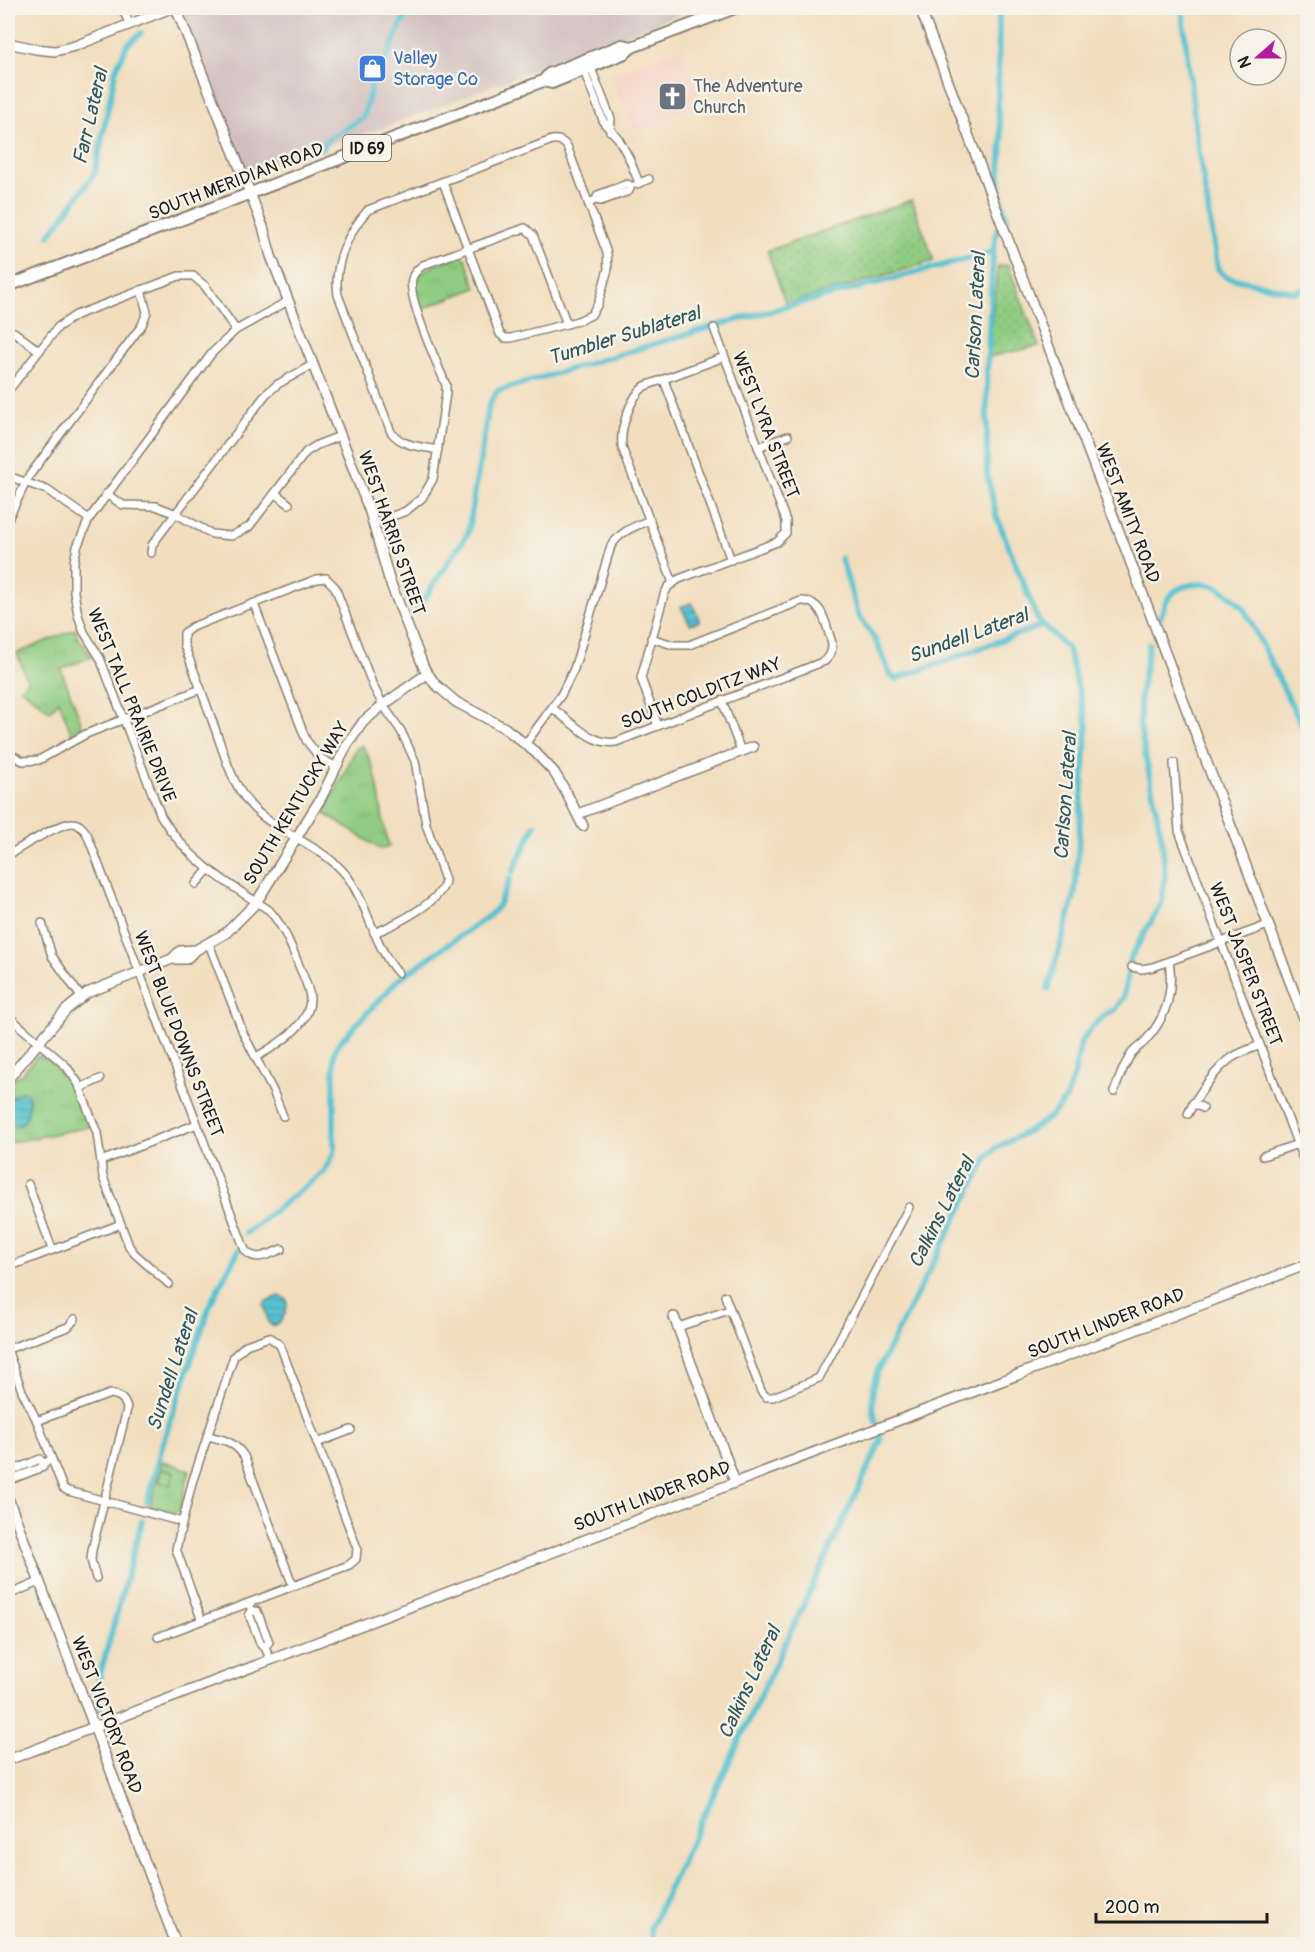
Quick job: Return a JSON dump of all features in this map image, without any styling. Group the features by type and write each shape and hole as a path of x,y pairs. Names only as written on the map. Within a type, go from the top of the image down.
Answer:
{"main road":[{"name":"SOUTH MERIDIAN ROAD","path":"8,286 544,82 549,74 625,54 630,46 735,8"}],"street":[{"path":"122,8 130,25"},
{"path":"8,43 55,51 75,46 171,8"},
{"name":"WEST HARRIS STREET","path":"176,8 250,193 271,256 374,523 389,579 418,657 435,684 456,702 505,728 526,743 554,772 583,826"},
{"name":"WEST AMITY ROAD","path":"920,8 1308,1029"},
{"path":"586,66 611,119 610,131 618,138 639,183"},
{"path":"438,450 397,440 391,432 338,295 336,279 339,262 359,220 368,210 552,140 562,142 567,146 609,261 595,310 586,318 505,338 500,334 443,182"},
{"path":"588,203 630,191 632,186 649,179"},
{"path":"374,523 406,511 422,498 433,479 438,450 446,385 411,296 412,276 423,265 525,228 533,235 567,324"},
{"path":"8,391 58,327 75,315 179,276 193,276 206,285 236,330"},
{"path":"8,519 26,482 142,325 147,306 141,290"},
{"name":"WEST TALL PRAIRIE DRIVE","path":"256,1058 284,1040 301,1022 309,1008 309,992 286,934 268,910 208,870 176,839 161,816 100,658 84,632 76,604 73,577 77,547 88,519 212,353 236,330 288,301"},
{"name":"WEST LYRA STREET","path":"714,328 786,521 786,533 777,542 731,560"},
{"path":"14,332 38,350"},
{"path":"673,583 621,443 621,434 632,401 639,391 724,357"},
{"path":"151,553 152,545 266,394 278,384 312,365"},
{"path":"658,726 641,678 664,595 673,583 731,560 664,380"},
{"path":"106,494 123,505 156,506 212,534 231,536 249,527 306,452 340,436"},
{"path":"758,447 788,436"},
{"path":"8,476 53,493 88,519"},
{"path":"275,493 290,504"},
{"path":"526,743 568,684 611,546 618,535 626,529 650,520"},
{"path":"374,933 401,920 439,895 444,887 444,877 426,824 415,761 401,731 373,686 335,587 326,578 317,579 192,627 184,633 184,645 239,789 262,816 331,861 346,876 357,892 374,933 387,959 398,973"},
{"name":"SOUTH COLDITZ WAY","path":"552,708 597,741 606,744 616,742 825,661 831,653 832,643 820,610 812,602 801,601 689,645 673,645 651,638"},
{"path":"254,604 306,740 320,758 337,767"},
{"name":"SOUTH KENTUCKY WAY","path":"8,1079 66,1010 81,997 99,987 172,958 180,951 196,950 226,933 256,903 321,798 355,732 383,705 427,674"},
{"path":"8,753 18,760 33,761 86,734 201,689"},
{"path":"722,701 741,752"},
{"path":"578,814 753,747"},
{"name":"WEST JASPER STREET","path":"1174,763 1179,831 1308,1172"},
{"name":"WEST BLUE DOWNS STREET","path":"8,855 63,825 76,824 83,828 245,1250 251,1257 261,1257 282,1249"},
{"path":"196,884 208,870"},
{"path":"42,923 52,956 81,997"},
{"path":"1132,967 1153,967 1268,925"},
{"path":"208,944 244,1035 273,1091 283,1116"},
{"path":"1114,1092 1132,1053 1158,1025 1169,1002 1172,978 1169,961"},
{"path":"8,1016 66,1066 80,1088 97,1133 103,1177 131,1250 169,1284"},
{"path":"1188,1114 1193,1103 1222,1066 1234,1056 1260,1045"},
{"path":"80,1088 100,1079"},
{"path":"1193,1103 1203,1108"},
{"path":"101,1161 197,1124"},
{"path":"1263,1156 1298,1144"},
{"path":"28,1184 52,1249"},
{"path":"725,1296 761,1392 766,1397 773,1397 819,1378 909,1207"},
{"path":"8,1267 121,1224"},
{"name":"SOUTH LINDER ROAD","path":"8,1760 1308,1264"},
{"path":"678,1327 729,1310"},
{"path":"674,1317 735,1482"},
{"path":"75,1319 68,1327 8,1351 22,1391 37,1421 63,1488 182,1522"},
{"path":"158,1637 202,1621 349,1565 356,1559 357,1548 280,1345 273,1338 266,1337 246,1345 234,1356 192,1483 177,1540 177,1556 202,1621"},
{"path":"37,1421 110,1394 123,1399 127,1409 92,1550 91,1560 96,1578"},
{"path":"317,1443 351,1430"},
{"path":"207,1436 225,1440 238,1447 244,1456 293,1586"},
{"path":"8,1476 12,1479 43,1467 43,1463 52,1460"},
{"name":"WEST VICTORY ROAD","path":"8,1498 176,1944"},
{"path":"8,1595 39,1582"},
{"path":"249,1603 252,1611 249,1614 261,1646 266,1647 270,1659"}],"shaded area":[{"name":"Valley Storage Co","path":"181,8 695,8 383,128 247,171"},
{"path":"682,47 703,102 636,133 608,75"}],"green space":[{"path":"912,200 934,261 786,304 767,251"},
{"path":"462,255 466,259 476,288 421,309 416,285 419,277 431,267"},
{"path":"1008,265 1039,346 988,357 998,266"},
{"path":"76,629 77,636 92,657 61,669 83,727 72,735 59,701 50,711 21,688 27,680 17,653"},
{"path":"362,745 374,770 389,846 380,849 324,813 356,749"},
{"path":"42,1055 59,1070 71,1087 89,1127 8,1143 8,1086 36,1057"},
{"path":"162,1461 190,1470 180,1508 175,1513 150,1507"},
{"path":"162,1469 174,1472 171,1485 158,1482"}],"water":[{"path":"692,603 700,621 690,624 681,607"},
{"path":"21,1092 26,1092 29,1097 27,1116 21,1125 14,1126 8,1123 8,1099"},
{"path":"280,1296 287,1300 286,1312 282,1320 272,1326 268,1322 264,1304"}],"waterway":[{"path":"383,65 409,8"},
{"name":"Carlson Lateral","path":"999,8 998,111 1002,140 999,192 1007,219"},
{"name":"Carlson Lateral","path":"1182,8 1197,141 1218,269 1226,277 1294,292 1308,288"},
{"name":"Farr Lateral","path":"49,236 95,173 116,69 127,45 141,33"},
{"path":"322,148 328,139 363,118 374,77"},
{"name":"Carlson Lateral","path":"997,229 993,252 987,373 987,473 996,515 1038,620 1068,649 1087,724 1075,894 1048,989"},
{"name":"Tumbler Sublateral","path":"416,611 468,533 489,405 497,391 721,324 993,252"},
{"name":"Sundell Lateral","path":"841,558 858,614 876,641 891,676 896,679 1043,625"},
{"name":"Calkins Lateral","path":"1160,618 1168,598 1186,586 1207,584 1230,595 1245,610 1308,738"},
{"name":"Calkins Lateral","path":"876,1422 872,1397 877,1372 988,1156 995,1149 1051,1116 1066,1099 1081,1042 1093,1026 1106,1014 1115,1010 1123,998 1131,957 1161,904 1165,876 1162,840 1140,727 1140,696 1149,644"},
{"name":"Sundell Lateral","path":"513,871 535,825"},
{"name":"Sundell Lateral","path":"246,1233 324,1172 334,1153 334,1054 337,1045 399,979 490,915 498,906 510,879"},
{"name":"Sundell Lateral","path":"147,1502 163,1442 211,1302 238,1251"},
{"name":"Calkins Lateral","path":"653,1944 650,1929 881,1441 880,1434"},
{"name":"Sundell Lateral","path":"102,1713 95,1693 142,1521"}],"place":[{"name":"Valley Storage Co","path":"372,68"},
{"name":"The Adventure Church","path":"672,96"}]}
